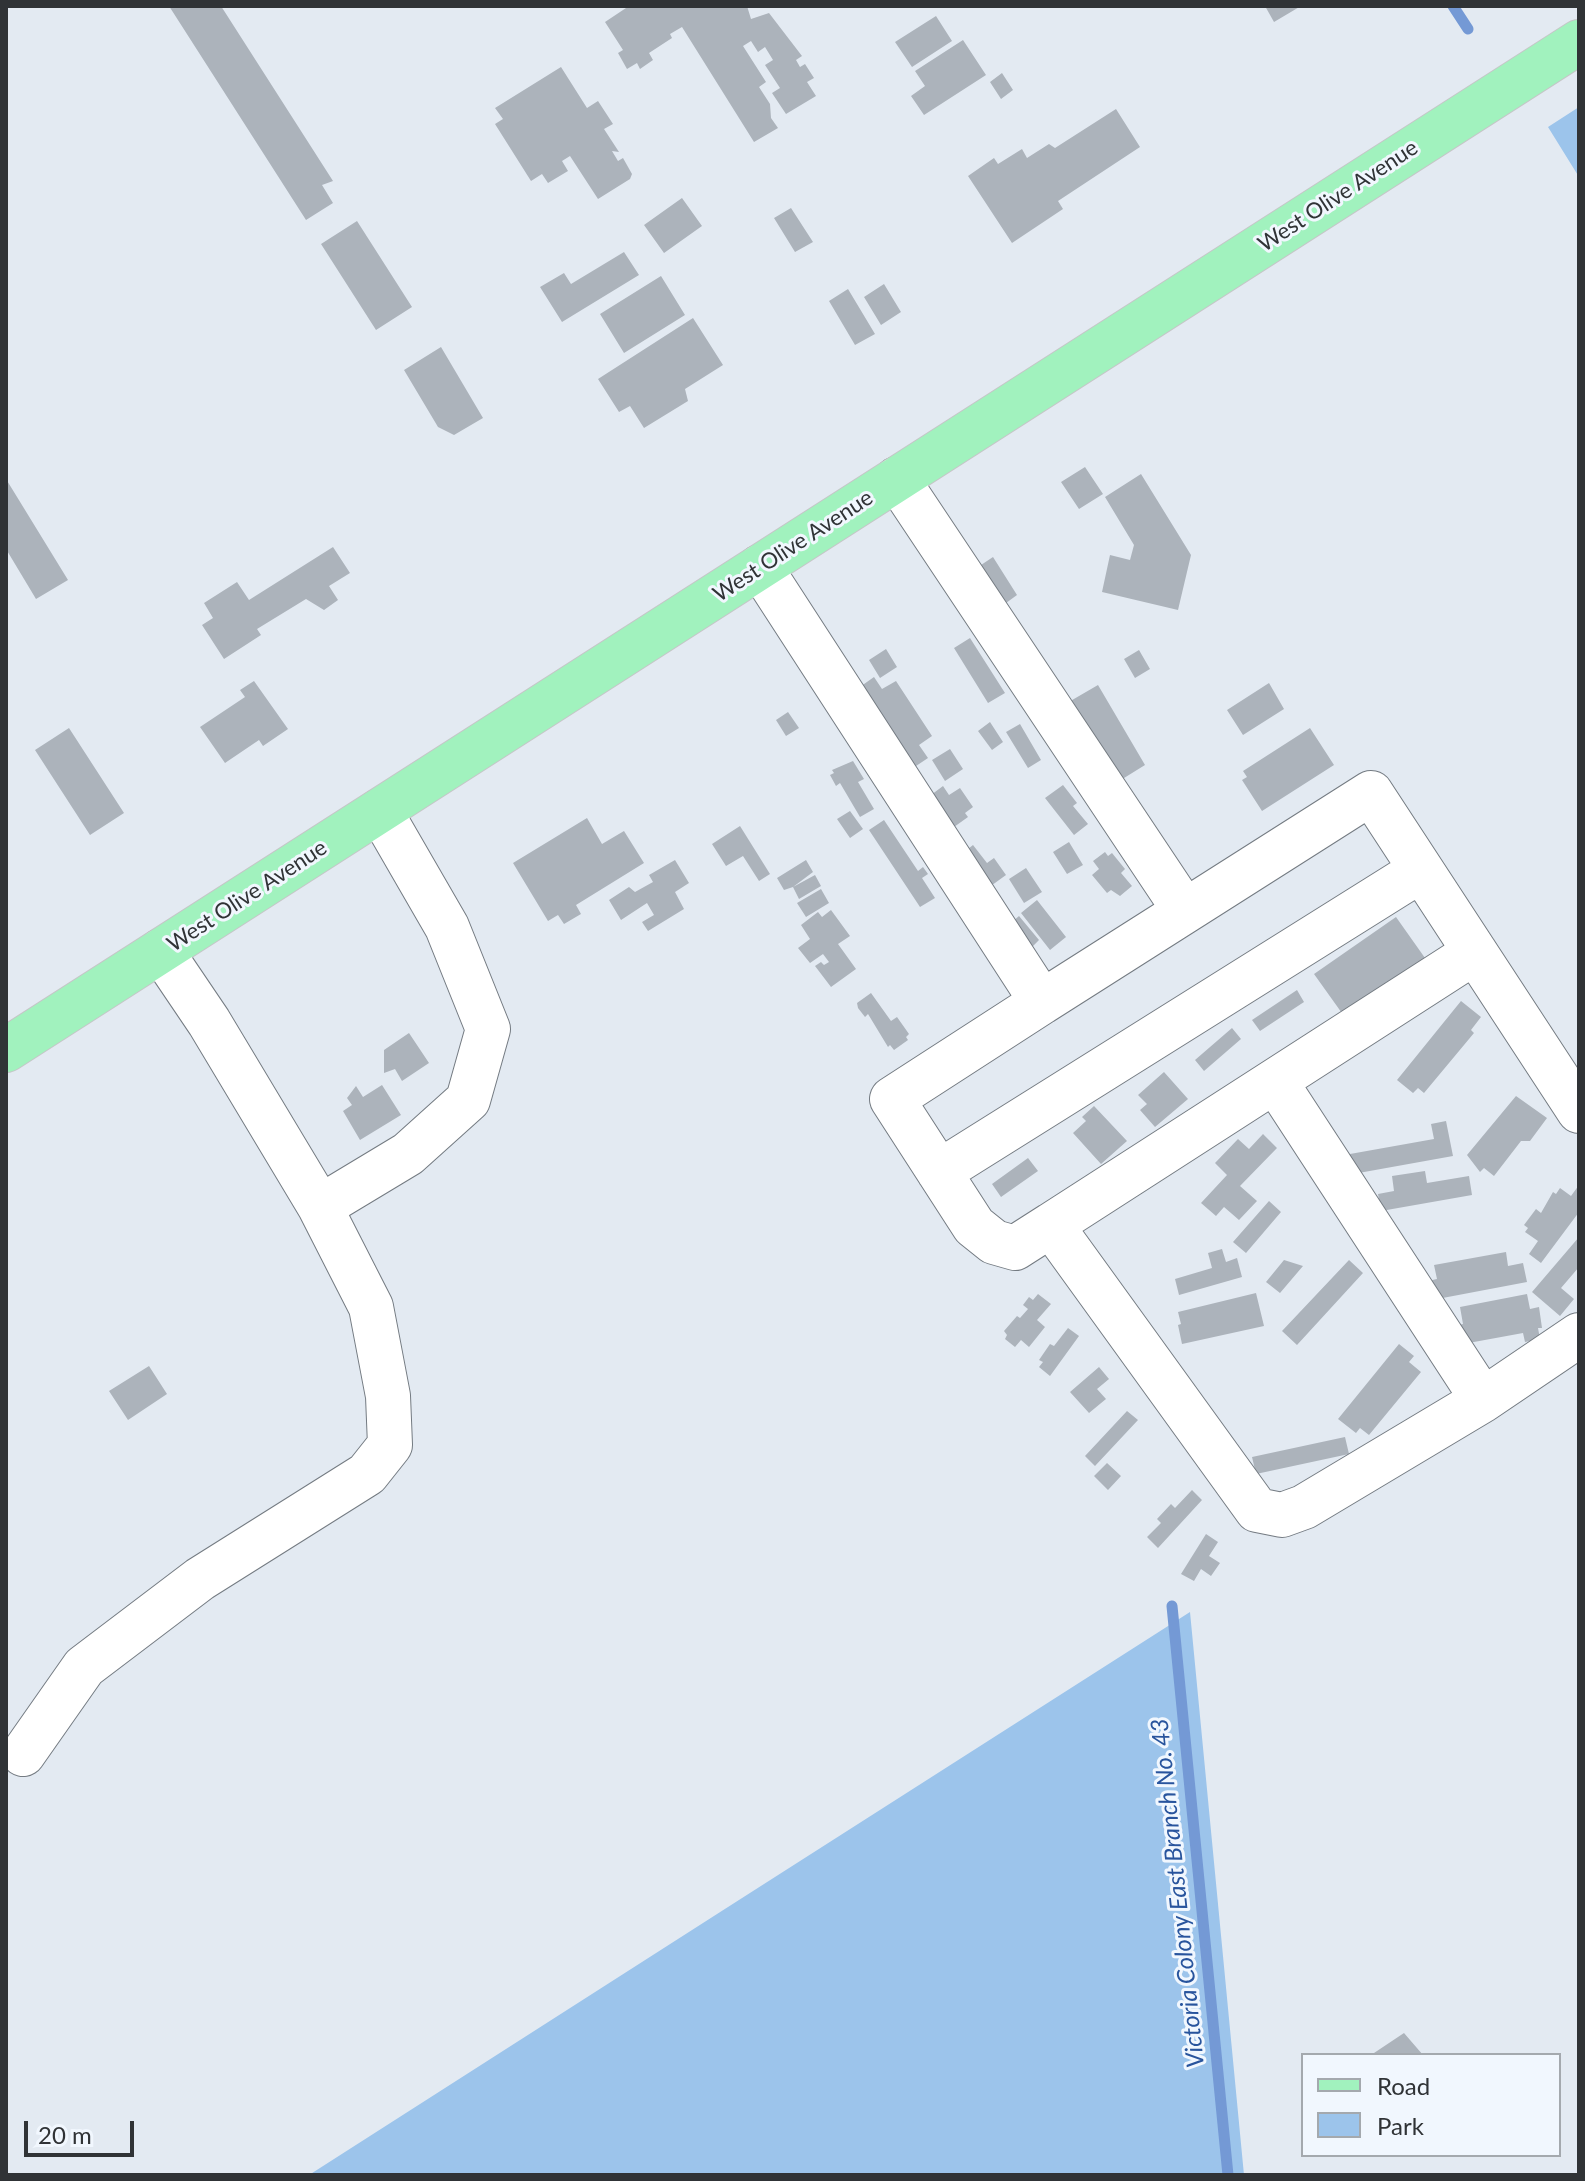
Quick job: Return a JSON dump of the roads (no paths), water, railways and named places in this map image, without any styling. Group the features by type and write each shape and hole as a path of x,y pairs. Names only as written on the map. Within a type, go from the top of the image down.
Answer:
{"main road":[{"name":"West Olive Avenue","path":"6,1050 1579,42"}],"lane":[{"path":"897,479 1185,911"},
{"path":"760,567 1042,1002"},
{"path":"1475,952 1015,1248 994,1242 974,1226 892,1099 1371,793 1421,870 1475,952 1579,1111"},
{"path":"320,1207 408,1154 468,1100 488,1029 447,927 380,811"},
{"path":"939,1172 1421,870"},
{"path":"23,1754 84,1667 200,1579 367,1474 390,1445 388,1396 371,1307 320,1207 209,1022 161,951"},
{"path":"1275,1081 1483,1400"},
{"path":"1051,1225 1257,1510 1282,1515 1304,1507 1483,1400 1579,1335"}],"waterway":[{"name":"Victoria Colony East Branch No. 43","path":"1453,6 1468,29"},
{"name":"Victoria Colony East Branch No. 43","path":"1172,1606 1228,2175"}]}
